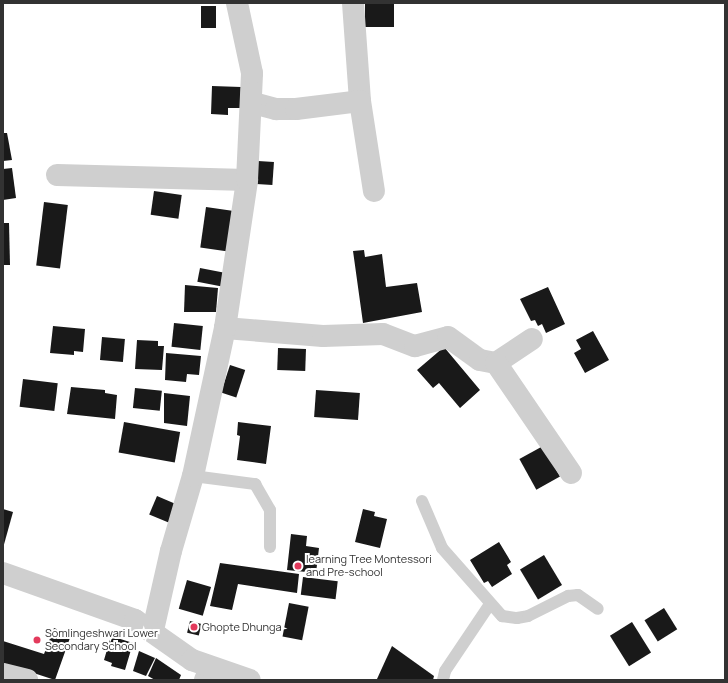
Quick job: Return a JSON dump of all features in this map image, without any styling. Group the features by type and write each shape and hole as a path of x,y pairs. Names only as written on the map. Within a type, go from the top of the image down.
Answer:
{"street":[{"path":"153,630 171,551 193,476 225,328 248,180 248,143 253,103 252,73 237,3"},
{"path":"353,3 360,101 374,191"},
{"path":"253,103 276,109 296,110 360,101"},
{"path":"57,175 248,180"},
{"path":"225,328 323,336 383,334 415,346 448,337 480,360 496,363 532,340"},
{"path":"496,363 571,473"},
{"path":"3,573 115,612 153,630 208,674 250,680"},
{"path":"3,674 27,680"}],"lane":[{"path":"193,476 255,484 270,510 270,547"},
{"path":"422,501 442,548 502,616 517,618 538,612 568,596 578,595 598,609"},
{"path":"443,680 445,671 490,604"}],"building":[{"path":"365,3 394,3 394,27 365,27"},
{"path":"201,6 216,6 216,28 201,28"},
{"path":"212,86 241,87 240,108 228,108 228,115 211,114"},
{"path":"3,133 7,133 12,160 3,161"},
{"path":"258,161 274,162 272,185 256,184"},
{"path":"12,168 16,198 3,200 3,169"},
{"path":"154,191 182,195 178,219 151,215"},
{"path":"44,202 68,205 60,268 36,266"},
{"path":"206,207 234,211 228,251 200,248"},
{"path":"3,223 9,223 10,265 3,265"},
{"path":"364,250 365,257 382,254 386,287 417,283 422,312 363,323 353,251"},
{"path":"200,268 225,273 222,287 197,282"},
{"path":"185,285 218,288 216,312 184,312"},
{"path":"548,287 565,324 546,333 542,324 538,326 535,320 531,321 520,299"},
{"path":"174,323 203,326 200,350 171,347"},
{"path":"53,326 85,329 83,352 74,351 74,355 50,353"},
{"path":"593,331 609,360 585,373 574,353 581,349 576,340"},
{"path":"102,337 125,339 123,362 100,360"},
{"path":"137,340 158,341 158,346 164,346 162,370 135,369"},
{"path":"444,347 480,390 460,408 439,383 433,388 417,370"},
{"path":"278,348 306,349 305,371 277,370"},
{"path":"166,353 201,356 199,375 187,374 186,382 165,380"},
{"path":"230,365 245,370 236,398 221,393"},
{"path":"23,379 58,383 54,411 20,407"},
{"path":"71,387 105,390 105,393 117,395 115,419 67,414"},
{"path":"135,388 162,391 160,411 133,408"},
{"path":"316,390 360,393 358,420 314,417"},
{"path":"164,393 190,396 187,426 164,423"},
{"path":"124,422 180,432 175,462 119,453"},
{"path":"238,422 271,426 266,464 237,460 240,436 237,435"},
{"path":"543,446 560,477 536,490 519,459"},
{"path":"157,496 176,504 169,523 149,514"},
{"path":"3,509 13,512 3,548"},
{"path":"363,509 375,512 374,516 387,519 380,548 355,542"},
{"path":"291,534 307,536 306,546 319,548 316,573 287,570"},
{"path":"499,542 511,562 507,565 512,574 492,587 488,581 484,583 470,560"},
{"path":"544,555 562,585 538,599 520,569"},
{"path":"220,563 299,574 297,593 238,584 232,610 210,606"},
{"path":"303,577 338,581 336,599 301,595"},
{"path":"187,580 211,587 203,616 179,609"},
{"path":"289,603 309,607 302,640 283,636"},
{"path":"664,608 677,629 658,641 644,620"},
{"path":"190,621 202,624 199,636 187,633"},
{"path":"632,622 651,653 629,666 610,636"},
{"path":"54,628 71,635 55,680 3,663 3,641 44,654"},
{"path":"111,636 133,643 125,670 111,666 112,663 104,660"},
{"path":"392,646 434,676 433,680 377,679"},
{"path":"139,651 155,658 146,676 133,671"},
{"path":"156,658 181,675 179,680 155,680 148,676"}],"place":[{"name":"learning Tree Montessori and Pre-school","path":"298,566"},
{"name":"Ghopte Dhunga","path":"194,627"},
{"name":"Somlingeshwari Lower Secondary School","path":"37,640"}]}
